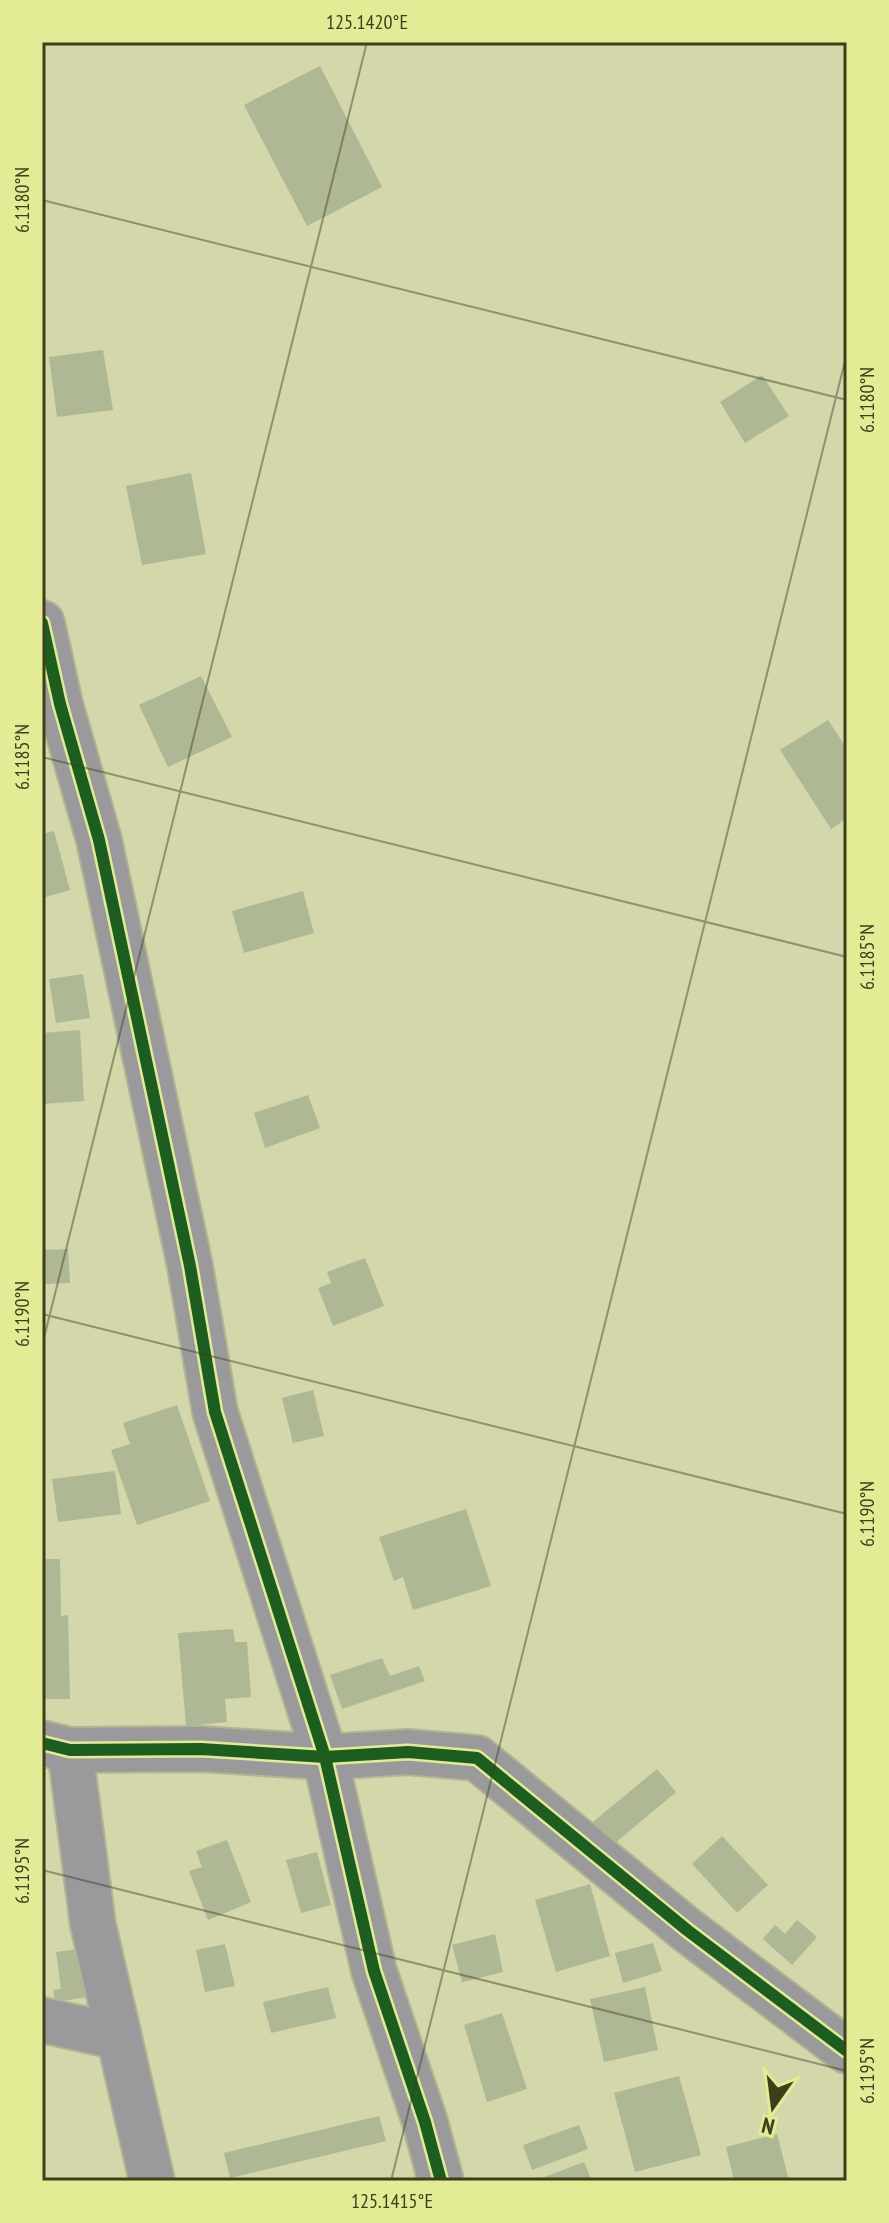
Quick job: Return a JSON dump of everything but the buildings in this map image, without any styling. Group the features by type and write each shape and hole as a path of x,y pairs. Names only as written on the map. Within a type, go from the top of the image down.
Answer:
{"street":[{"path":"42,623 60,704 99,840 190,1266 215,1412 325,1757 374,1971 425,2122 441,2181"},
{"path":"152,2181 56,1747 201,1749 325,1757 408,1752 477,1758 687,1930 847,2051"},
{"path":"42,2020 119,2037"}],"cycle path":[{"path":"42,623 60,704 99,840 190,1266 215,1412 325,1757 408,1752 477,1758 687,1930 847,2051"},
{"path":"42,1743 70,1750 201,1749 325,1757 374,1971 425,2122 441,2181"}]}
